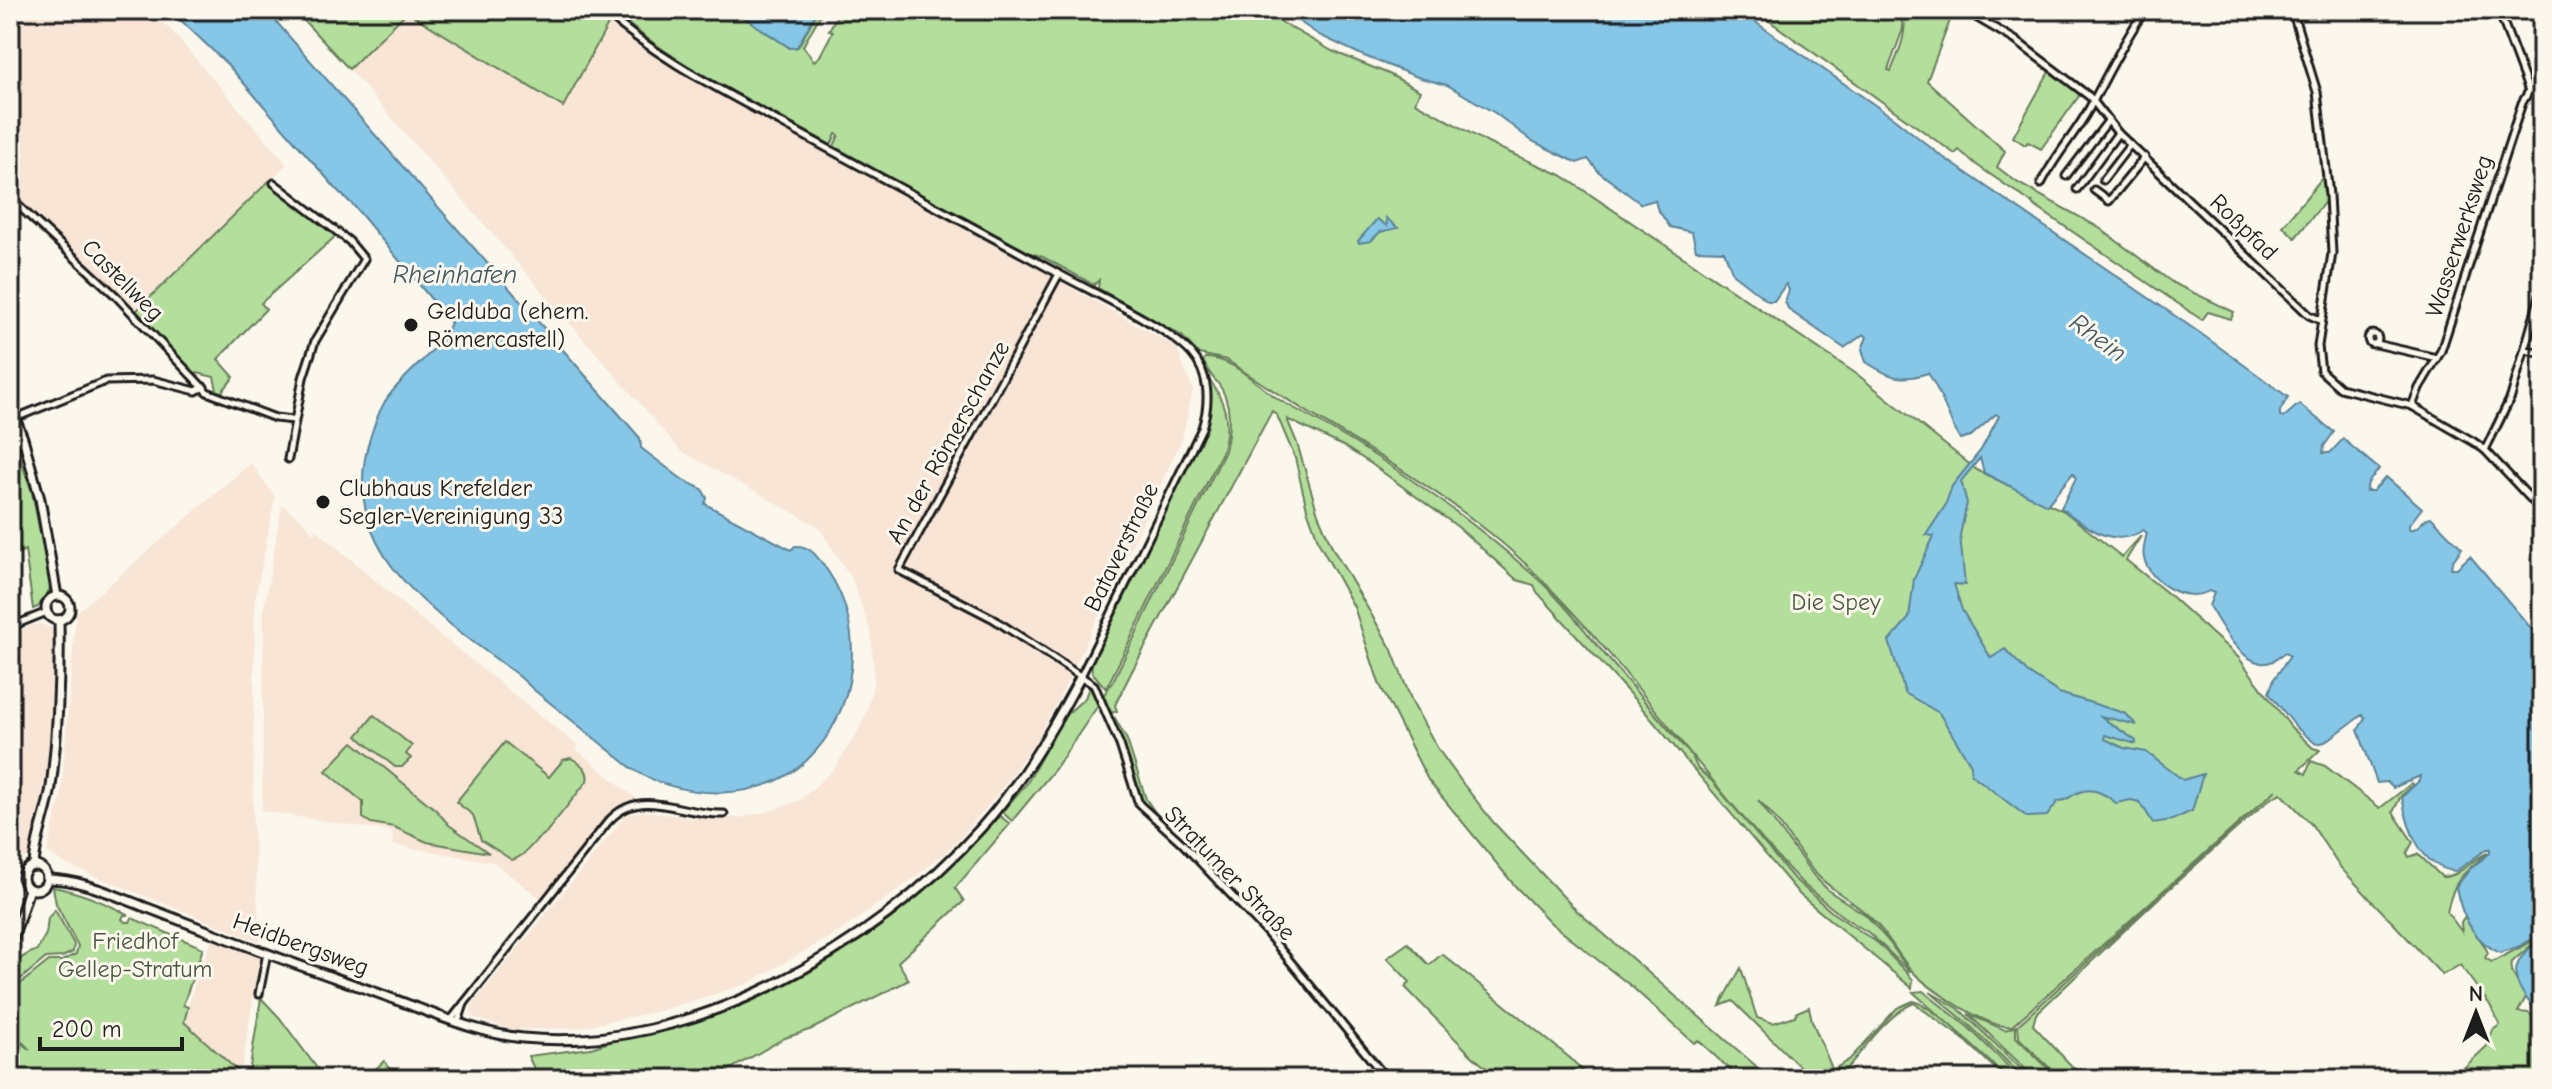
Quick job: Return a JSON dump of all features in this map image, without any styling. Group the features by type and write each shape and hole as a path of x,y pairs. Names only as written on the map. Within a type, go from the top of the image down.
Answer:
{"street":[{"name":"Bataverstraße","path":"454,1021 502,1035 539,1040 585,1039 678,1020 730,1004 784,980 821,960 898,907 931,879 983,826 1030,765 1081,676 1202,428 1207,404 1207,390 1199,366 1182,343 679,67 603,10"},
{"name":"Roßpfad","path":"1964,10 2015,40 2093,100 2130,145 2309,315 2320,320"},
{"path":"2041,184 2145,10"},
{"path":"2292,10 2317,92 2327,170 2332,253 2331,275 2320,320 2319,364 2332,383 2347,391 2412,406 2485,450 2542,511"},
{"path":"2499,11 2529,91"},
{"name":"Wasserwerksweg","path":"2412,406 2437,358 2522,103 2529,91 2542,81"},
{"path":"2066,176 2108,121"},
{"path":"2077,189 2118,133"},
{"path":"2103,180 2130,145"},
{"path":"2094,190 2109,201 2145,157"},
{"path":"274,183 349,241 364,259 315,341 303,378 288,459"},
{"name":"Castellweg","path":"10,198 116,296 206,389"},
{"name":"An der Römerschanze","path":"1059,274 899,570 992,618 1081,676"},
{"path":"2485,450 2507,408 2542,288"},
{"path":"2376,344 2437,358"},
{"path":"2526,350 2542,354"},
{"path":"11,411 18,416 29,414 106,381 153,380 196,391 206,389 275,418 294,420"},
{"path":"11,411 21,432 47,532 57,596"},
{"path":"11,411 24,447"},
{"path":"21,432 22,423 29,414"},
{"path":"57,596 67,600 70,607 68,614 59,620 47,612 48,602 57,596"},
{"path":"10,627 47,612"},
{"path":"34,866 52,776 59,688 59,620"},
{"name":"Stratumer Straße","path":"1081,676 1097,690 1126,760 1139,804 1182,843 1266,932 1387,1079"},
{"path":"454,1021 468,996 622,808 640,802 692,813 724,814"},
{"path":"34,866 43,870 47,879 40,888 29,889 23,875 27,869 34,866"},
{"name":"Heidbergsweg","path":"47,879 86,885 454,1021"},
{"path":"10,948 29,889"},
{"path":"259,994 267,953"}],"shaded area":[{"path":"10,10 144,10 168,27 287,164 137,308 10,201"},
{"path":"294,10 596,10 661,60 1054,275 1176,347 1193,390 1182,439 1064,689 1037,739 997,795 956,843 916,877 839,932 747,984 659,1011 577,1028 514,1030 474,1018 471,1013 472,1005 626,815 644,811 693,818 739,818 800,800 834,769 867,711 874,680 871,633 852,579 818,526 681,451 349,69"},
{"path":"251,463 275,497 255,601 253,823 260,942 65,864 47,852 61,796 76,613"},
{"path":"282,505 313,533 317,530 420,619 577,745 576,749 640,802 622,808 546,899 540,898 493,862 392,845 393,832 262,811 264,608"},
{"path":"39,623 53,629 54,697 47,768 31,857 16,859 10,856 10,634"},
{"path":"213,937 260,955 241,1074 184,1022"}],"green space":[{"path":"294,10 598,10 610,21 563,107 407,12 349,69"},
{"name":"Die Spey","path":"612,10 733,10 790,48 798,47 818,10 823,10 803,46 814,61 833,31 829,30 840,10 1260,10 1332,51 1389,74 1420,91 1415,102 1490,144 1561,175 1858,375 1978,471 2064,511 2122,557 2141,536 2126,560 2238,657 2291,727 2313,748 2320,750 2299,770 2306,774 2311,761 2325,766 2380,808 2412,783 2414,785 2401,796 2393,812 2413,842 2407,853 2409,857 2418,854 2442,877 2455,874 2488,853 2460,878 2447,912 2462,932 2461,923 2465,917 2486,948 2488,953 2485,958 2492,962 2542,936 2512,962 2511,971 2526,997 2518,1012 2529,1013 2542,1028 2542,1079 2452,1079 2487,1046 2493,1030 2500,1025 2490,1005 2460,965 2442,975 2339,866 2312,825 2281,793 2270,799 2161,896 2036,1014 2033,1025 2084,1079 2061,1079 2019,1038 2018,1025 2276,790 2012,1026 1974,1015 1912,971 1871,918 1814,872 1758,800 1814,876 1829,891 1866,915 1910,972 1869,933 1804,885 1736,809 1574,614 1539,577 1467,515 1388,461 1227,360 1199,354 1182,336 1098,288 1099,280 1094,285 1043,257 1020,250 834,146 839,135 836,134 831,145 717,83 662,49"},
{"path":"1754,10 1900,10 1903,29 1888,70 1891,71 1904,33 1902,10 1954,10 1927,81 2005,151 1997,167 2018,183 2098,227 2173,283 2234,312 2231,319 2208,312 2202,320 2032,204 2033,201 1959,150 1955,154"},
{"path":"2051,68 2082,92 2041,149 2028,142 2025,145 2013,137"},
{"path":"2326,173 2329,197 2295,238 2283,226"},
{"path":"269,181 337,235 261,303 266,309 218,359 234,377 221,393 217,390 214,377 189,371 136,311"},
{"path":"1205,358 1226,362 1283,402 1385,462 1449,506 1540,581 1570,612 1691,755 1698,769 1712,781 1793,878 1833,913 1878,943 1913,980 1912,988 1800,895 1534,585 1517,580 1458,527 1370,463 1287,419 1318,514 1333,549 1391,648 1413,704 1438,749 1464,785 1494,823 1575,909 1771,1079 1740,1079 1698,1040 1694,1043 1631,986 1552,924 1515,886 1428,780 1379,683 1354,607 1320,545 1307,509 1295,458 1277,415 1272,411 1131,673 1115,705 1117,711 1108,714 1103,696 1225,451 1228,407 1222,390 1204,364"},
{"path":"1206,375 1225,411 1226,431 1222,452 1106,689 1092,672 1091,662 1202,431 1210,402"},
{"path":"10,431 32,492 51,587 38,607 33,609 25,550 10,557"},
{"path":"1089,687 1099,704 1055,769 1012,821 1002,812 1027,783 1055,732 1067,714 1085,698"},
{"path":"374,715 412,746 406,754 411,758 402,767 395,767 357,736"},
{"path":"1115,718 1127,740 1146,799 1159,818 1141,803 1126,755 1110,720"},
{"path":"353,742 436,810 449,825 489,853 427,842 394,827 371,823 363,818 363,802 326,771"},
{"path":"505,742 549,777 563,760 571,758 584,767 588,777 545,834 521,856 512,860 481,840 473,815 456,802"},
{"path":"1000,816 1010,824 955,888 964,901 898,962 909,980 812,1029 785,1038 713,1079 539,1079 528,1056 591,1048 757,995 821,964 888,920 936,879"},
{"name":"Friedhof Gellep-Stratum","path":"53,887 120,910 129,915 124,915 122,919 125,922 130,922 132,918 203,948 183,1005 188,1007 184,1022 239,1072 242,1079 10,1079 10,1034 30,1050 10,1029 10,992 49,961 62,961 76,954 78,946 56,904"},
{"path":"55,910 74,944 73,952 62,957 46,958 10,988 11,974 16,964 37,950 46,934 48,918"},
{"path":"1408,943 1429,965 1442,954 1570,1058 1591,1079 1499,1079 1471,1055 1405,987 1410,982 1387,958"},
{"path":"1741,968 1757,1018 1773,1023 1795,1016 1809,1007 1831,1066 1828,1079 1812,1079 1733,1001 1720,1006"},
{"path":"1923,991 1968,1027 2021,1079 2009,1079 1913,992"},
{"path":"1930,992 1958,1008 2032,1079 2025,1079"},
{"path":"261,998 279,1017 325,1079 248,1079"},
{"path":"1913,1001 1934,1012 1974,1048 2006,1079 1967,1042 1914,1003 1893,1016 1837,1079 1832,1079 1836,1068 1850,1059 1897,1008"},
{"path":"1968,1014 2005,1030 2016,1026 2016,1037 2059,1079 2036,1079"},
{"path":"384,1061 398,1079 365,1079"}],"water":[{"name":"Rheinhafen","path":"170,10 266,10 640,438 641,448 683,480 702,489 707,498 705,504 791,550 801,546 817,557 840,593 848,617 852,643 851,669 837,719 806,761 788,775 745,790 698,791 654,780 634,770 451,625 398,574 378,544 366,512 363,475 371,435 388,397 438,344 451,323 354,206 228,65"},
{"path":"733,10 818,10 797,47 790,48"},
{"name":"Rhein","path":"1282,10 1738,10 2288,397 2280,416 2284,417 2299,404 2334,432 2323,453 2330,453 2343,439 2379,469 2366,491 2373,491 2386,477 2422,508 2409,529 2431,517 2462,548 2451,568 2457,568 2470,556 2542,641 2542,933 2500,953 2482,942 2465,917 2456,887 2470,869 2490,853 2490,849 2456,871 2433,863 2417,844 2407,821 2402,797 2419,781 2420,776 2393,788 2387,782 2377,783 2358,730 2365,718 2362,715 2325,742 2316,744 2297,728 2269,693 2274,679 2290,656 2285,653 2261,663 2244,655 2209,606 2214,593 2180,593 2153,576 2143,555 2147,533 2143,530 2121,538 2100,534 2061,508 2076,478 2073,473 2047,505 1984,473 1980,458 1961,481 1967,503 1960,535 1965,585 1954,584 1962,610 1991,658 2005,649 2027,672 2059,693 2124,713 2137,725 2101,716 2136,744 2105,735 2105,739 2124,748 2146,752 2183,780 2203,774 2192,811 2172,820 2153,823 2140,802 2116,803 2103,794 2088,790 2058,801 2047,816 2027,817 1971,774 1971,765 1939,713 1905,693 1889,641 1909,618 1914,579 1934,536 1926,535 1945,506 1952,486 1981,450 1999,416 1996,414 1971,436 1960,439 1928,373 1896,377 1866,362 1862,349 1867,337 1864,334 1844,348 1789,310 1785,302 1789,290 1786,284 1774,301 1768,301 1733,274 1724,251 1696,250 1692,232 1670,227 1655,200 1641,204 1599,172 1588,159 1577,163 1532,141 1495,113 1447,85 1364,56 1319,35"},
{"path":"1386,218 1398,228 1380,232 1371,241 1359,243 1377,219 1387,226"},
{"path":"2542,938 2542,1019 2519,986 2516,968 2520,959"}],"place":[{"name":"Gelduba (ehem. Römercastell)","path":"411,325"},
{"name":"Clubhaus Krefelder Segler-Vereinigung 33","path":"323,502"}]}
